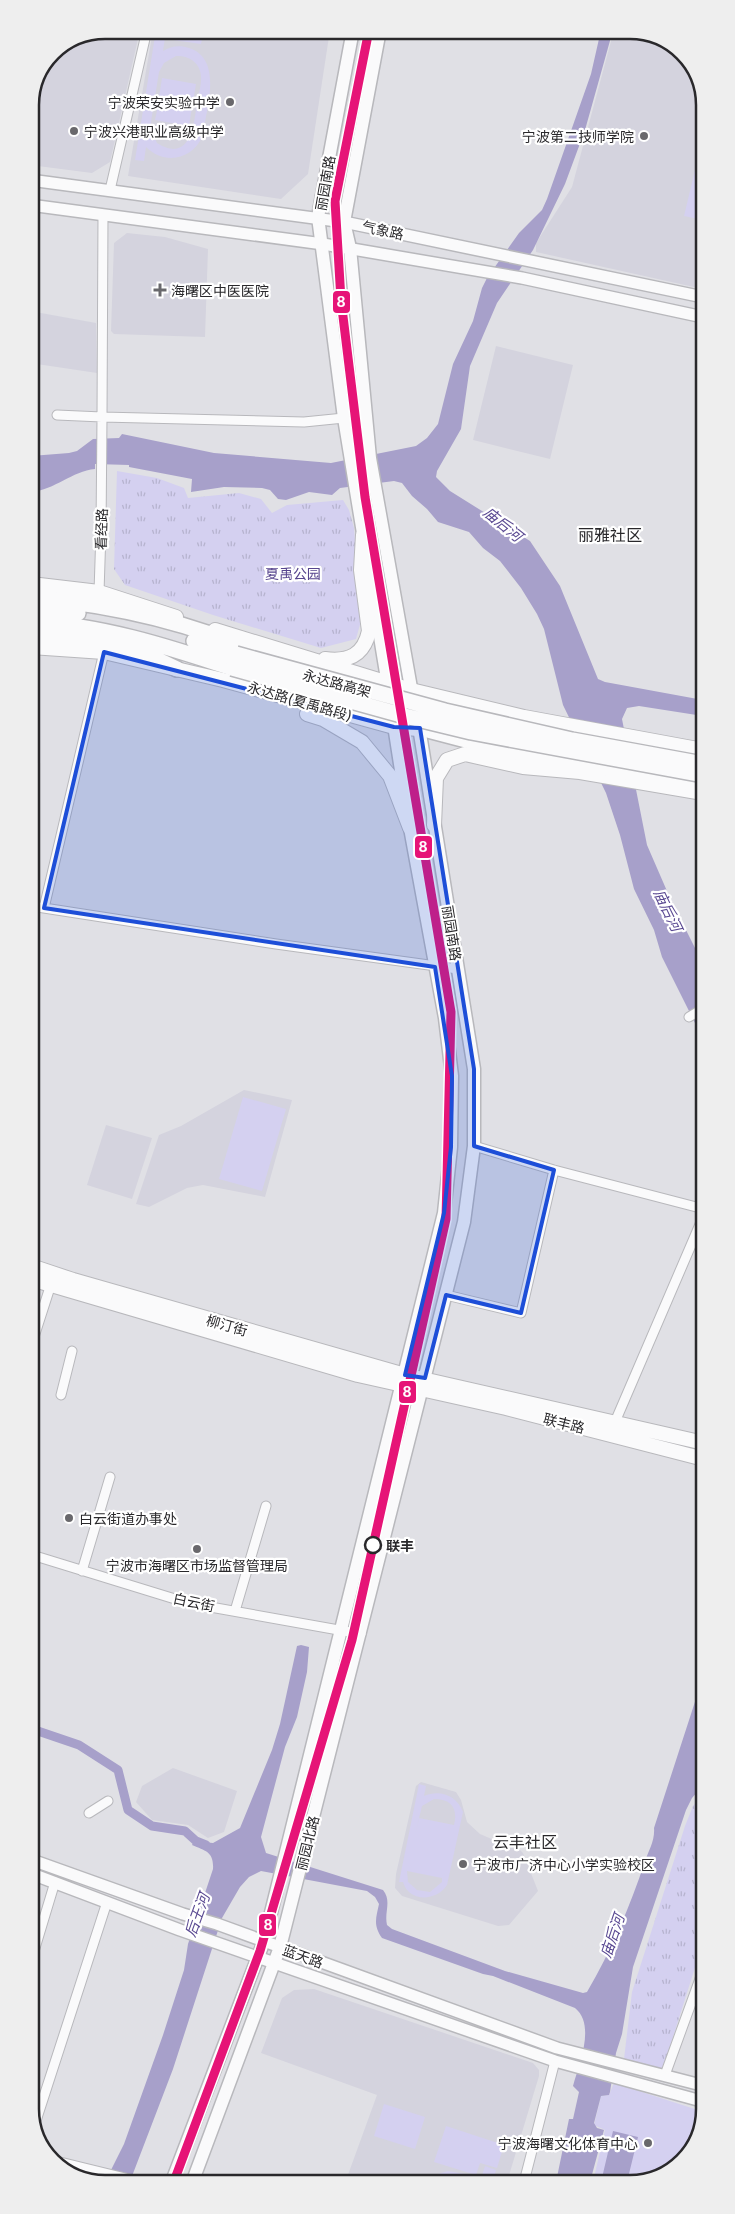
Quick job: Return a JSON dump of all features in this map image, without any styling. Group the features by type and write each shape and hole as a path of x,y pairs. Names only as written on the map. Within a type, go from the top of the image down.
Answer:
{"highway":[{"path":"39,598 106,607 154,618 232,661"},
{"name":"永达路高架","path":"39,610 100,615 132,622 232,661 348,701 471,732 696,774"},
{"name":"永达路高架","path":"39,623 96,629 175,649 289,670 445,711 563,738 696,763"},
{"path":"39,633 97,640 139,651 177,669"},
{"path":"420,728 508,751 696,785"}],"main road":[{"name":"丽园南路","path":"351,39 318,217 355,492 388,682 410,828 445,1018 452,1076 451,1147 444,1213 404,1381"},
{"name":"丽园南路","path":"378,39 344,222 350,248 374,487 411,690 420,728 474,1069 474,1146 464,1222 424,1384"},
{"path":"300,656 329,660 352,657 364,647 369,631 361,570 363,535"},
{"path":"39,585 98,592 411,690 556,723 696,749"},
{"name":"永达路(夏禹路段)","path":"39,647 104,652 177,669 232,661 394,727 420,728 570,757 628,774"},
{"path":"232,661 268,702 323,718 362,742 390,776 410,828"},
{"path":"434,825 436,778 447,760 464,754 523,767 696,779"},
{"path":"628,774 696,791"},
{"name":"柳汀街","path":"39,1271 53,1280"},
{"name":"柳汀街","path":"39,1279 53,1280 404,1381 424,1384"},
{"name":"丽园北路","path":"173,2175 264,1941 404,1381"},
{"name":"丽园北路","path":"195,2175 280,1947 424,1384"},
{"name":"联丰路","path":"424,1384 615,1422 696,1441"},
{"name":"联丰路","path":"424,1384 506,1408 696,1457"}],"street":[{"path":"110,190 145,39"},
{"name":"气象路","path":"39,181 318,217 696,296"},
{"name":"气象路","path":"39,206 350,248 522,278 696,315"},
{"name":"看经路","path":"98,592 103,431 103,215"},
{"path":"57,415 304,422 344,418"},
{"path":"44,908 104,652"},
{"path":"39,907 276,944 458,969"},
{"path":"689,1017 696,1013"},
{"path":"474,1146 554,1170 696,1208"},
{"path":"446,1295 521,1313 554,1170"},
{"path":"615,1422 696,1227"},
{"path":"39,1322 53,1280"},
{"path":"61,1395 72,1351"},
{"path":"82,1571 110,1477"},
{"path":"235,1611 266,1506"},
{"name":"白云街","path":"39,1557 188,1603 361,1634"},
{"path":"89,1813 108,1801"},
{"name":"蓝天路","path":"39,1863 183,1914 217,1924 557,2048 696,2084"},
{"name":"蓝天路","path":"39,1876 275,1964 555,2061 696,2099"},
{"path":"39,1935 55,1882"},
{"path":"39,2114 107,1902"},
{"path":"665,2075 696,1991"},
{"path":"526,2175 555,2061"},
{"path":"67,2163 115,2175"}],"highlighted area":[{"path":"104,652 394,727 420,728 474,1069 474,1146 554,1170 521,1313 446,1295 425,1378 405,1375 444,1213 451,1147 452,1076 435,967 44,908"}],"shaded area":[{"name":"宁波兴港职业高级中学","path":"138,39 110,162 92,173 39,166 39,104 44,79 58,58 79,44 92,40"},
{"name":"宁波荣安实验中学","path":"151,39 329,39 308,174 281,199 128,176"},
{"name":"宁波第二技师学院","path":"612,39 648,41 671,52 685,68 691,79 696,96 696,287 536,252 536,243 572,187"},
{"name":"海曙区中医医院","path":"127,233 165,237 208,249 205,337 114,334 111,331 114,243"},
{"path":"39,313 96,323 97,373 39,364"},
{"path":"496,346 573,365 550,459 473,440"},
{"path":"244,1090 292,1100 265,1197 203,1185 187,1188 149,1207 136,1204 159,1135 181,1126"},
{"path":"106,1125 152,1138 132,1199 87,1185"},
{"path":"173,1768 237,1791 224,1832 208,1838 188,1825 152,1820 136,1802 142,1786"},
{"name":"宁波市广济中心小学实验校区","path":"421,1782 456,1792 461,1800 467,1822 480,1834 494,1840 510,1840 523,1853 538,1891 509,1925 498,1926 402,1896 395,1888 396,1874 416,1786"},
{"path":"314,1989 533,2063 539,2070 539,2076 509,2175 348,2175 377,2095 261,2053 282,1998 294,1990"}],"green space":[{"path":"155,39 165,39 163,51 179,46 189,48 200,54 210,74 209,100 202,137 192,151 185,155 169,158 153,153 146,147 144,161 135,160","holes":["176,56 187,57 199,67 201,75 194,121 189,139 184,145 177,149 168,148 157,143 150,128 159,72 164,63"]},
{"path":"166,39 202,39 201,44"},
{"path":"162,78 196,84 193,102 159,97"},
{"path":"159,101 192,107 189,126 155,120"},
{"path":"696,166 696,219 684,216"},
{"name":"夏禹公园","path":"117,471 157,478 184,488 188,498 239,493 261,499 272,513 287,505 343,500 349,510 354,528 361,621 356,639 321,648 213,615 125,585 114,569"},
{"path":"243,1097 286,1109 262,1191 219,1179"},
{"path":"419,1784 426,1786 424,1796 436,1793 447,1795 456,1801 463,1812 447,1885 437,1894 424,1897 411,1894 403,1882 399,1882","holes":["434,1799 440,1799 449,1803 455,1814 454,1825 419,1818 422,1806","407,1871 442,1878 442,1882 430,1892 417,1890 408,1882"]},
{"path":"696,1802 696,1964 661,2075 624,2059 632,1992 693,1806"},
{"name":"宁波海曙文化体育中心","path":"614,2083 696,2109 693,2131 683,2150 667,2164 648,2173 639,2175 595,2175 605,2130 594,2125 601,2096 609,2095"},
{"path":"384,2104 425,2117 415,2149 374,2136"},
{"path":"446,2126 504,2145 497,2168 480,2163 476,2175 434,2162"},
{"path":"485,2166 496,2170 495,2175 482,2175"},
{"path":"448,2171 466,2175 435,2175"}],"water":[{"name":"庙后河","path":"599,39 610,39 585,130 565,184 533,250 497,303 470,366 461,429 437,471 436,477 450,491 530,541 560,586 598,679 605,682 696,699 696,715 639,706 627,708 622,719 647,845 670,898 696,950 696,1025 662,957 654,930 634,889 620,835 606,793 563,705 544,629 521,588 500,561 483,548 469,532 438,522 402,483 394,481 340,488 332,495 309,492 286,500 278,499 270,490 262,488 224,487 191,492 192,479 129,467 129,465 95,464 95,469 79,473 39,491 39,455 77,451 93,439 119,438 122,434 214,453 331,463 416,446 427,438 438,424 453,364 473,321 482,288 519,233 542,210 591,74"},
{"path":"297,1646 309,1647 307,1672 297,1717 285,1747 261,1837 266,1853 383,1890 387,1898 387,1925 392,1929 505,1971 583,1993 587,1992 604,1961 633,1895 654,1837 654,1828 696,1699 696,1793 686,1810 633,1967 610,2092 609,2095 601,2096 594,2123 597,2128 604,2130 592,2175 557,2175 569,2119 573,2119 579,2092 573,2086 584,2045 584,2024 581,2015 575,2008 493,1976 382,1938 376,1925 379,1904 375,1897 367,1891 261,1871 249,1877 240,1887 222,1918 173,2069 132,2175 108,2175 124,2144 163,2035 184,1970 188,1944 213,1869 212,1859 208,1853 192,1845 197,1837 203,1842 213,1843 240,1828 272,1750 280,1724"},
{"path":"613,2131 638,2137 629,2175 603,2175"}],"waterway":[{"path":"39,1731 79,1745 118,1770 128,1810 152,1826 185,1831 196,1841 206,1845"}],"transit line":[{"name":"8","path":"176,2175 260,1951 352,1640 446,1219 451,1012 365,497 341,300 335,201 367,39"}],"place":[{"name":"宁波荣安实验中学","path":"230,102"},
{"name":"宁波兴港职业高级中学","path":"74,131"},
{"name":"宁波第二技师学院","path":"644,136"},
{"name":"海曙区中医医院","path":"160,290"},
{"name":"白云街道办事处","path":"69,1518"},
{"name":"联丰","path":"373,1545"},
{"name":"宁波市海曙区市场监督管理局","path":"197,1549"},
{"name":"宁波市广济中心小学实验校区","path":"463,1864"},
{"name":"宁波海曙文化体育中心","path":"648,2143"}],"district":[{"name":"丽雅社区","path":"610,535"},
{"name":"云丰社区","path":"525,1842"}],"water label":[{"name":"后王河","path":"197,1915"}]}
